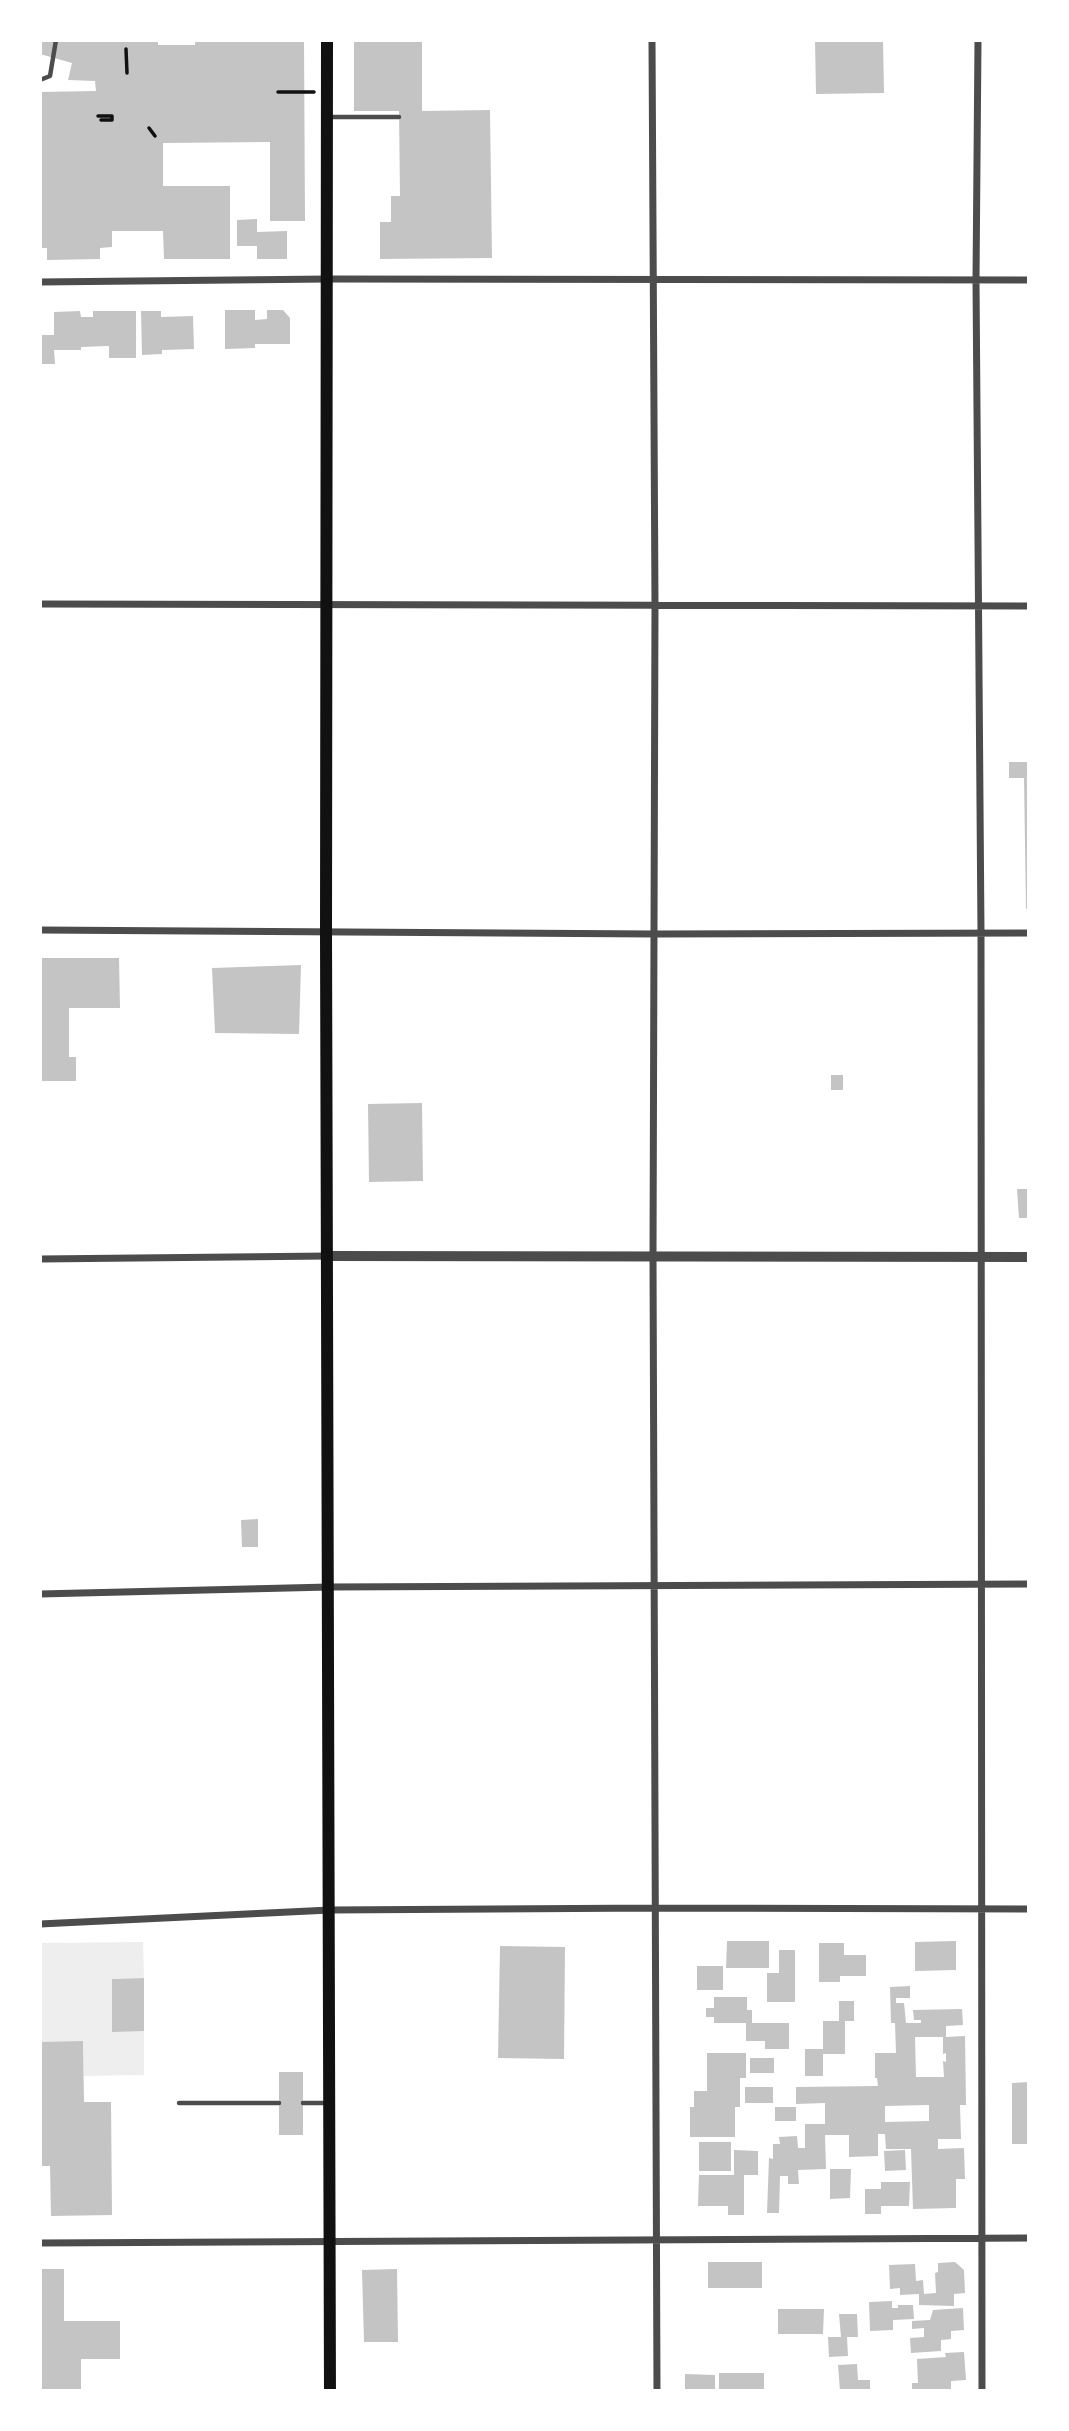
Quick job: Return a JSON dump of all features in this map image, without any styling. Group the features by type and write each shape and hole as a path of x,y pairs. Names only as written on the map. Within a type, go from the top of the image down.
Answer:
{"main road":[{"path":"327,40 326,932 330,2391"}],"street":[{"path":"652,40 657,2391"},
{"path":"978,40 976,280 981,933 982,2391"},
{"path":"40,282 328,279 1029,280"},
{"path":"40,604 1029,606"},
{"path":"40,930 654,934 1029,933"},
{"path":"40,1259 653,1255 1029,1257"},
{"path":"40,1594 329,1587 1029,1584"},
{"path":"40,1924 330,1910 1029,1909"},
{"path":"40,2243 1029,2238"}],"lane":[{"path":"40,80 50,76 56,40"},
{"path":"327,117 399,117"},
{"path":"179,2103 279,2103"},
{"path":"303,2103 330,2103"}],"path":[{"path":"126,49 127,73"},
{"path":"278,92 327,92"},
{"path":"149,128 155,136"}],"shaded area":[{"path":"143,1942 144,1978 112,1979 112,2031 144,2031 144,2075 84,2076 83,2042 40,2042 40,1943"}],"building":[{"path":"42,40 158,40 158,45 195,45 195,40 304,40 305,221 270,221 270,142 163,143 163,186 230,186 230,259 164,259 163,231 112,231 112,247 100,248 100,259 47,260 47,248 40,248 40,92 96,91 95,81 68,80 72,63 40,54"},
{"path":"354,40 422,40 422,111 490,110 492,258 380,259 380,222 391,222 391,196 400,196 399,111 354,111"},
{"path":"815,40 883,40 884,93 816,94"},
{"path":"257,219 257,232 287,231 287,259 257,259 257,246 237,246 237,220"},
{"path":"225,310 255,310 255,320 267,319 267,310 283,310 290,318 290,344 255,344 255,348 225,349"},
{"path":"80,311 81,317 93,317 93,311 136,311 136,358 109,358 109,346 81,347 81,350 54,350 55,364 40,364 40,335 54,335 54,312"},
{"path":"141,311 161,311 161,317 193,316 194,349 162,350 162,354 142,355"},
{"path":"1009,762 1029,762 1029,908 1026,909 1024,778 1009,778"},
{"path":"40,958 119,958 120,1008 69,1008 69,1057 76,1057 76,1081 40,1081"},
{"path":"301,965 299,1034 215,1033 212,968"},
{"path":"831,1075 843,1075 843,1090 831,1090"},
{"path":"422,1103 423,1181 369,1182 368,1104"},
{"path":"1017,1189 1029,1189 1029,1218 1019,1218"},
{"path":"258,1519 258,1547 242,1547 241,1520"},
{"path":"727,1941 769,1941 769,1968 726,1968"},
{"path":"956,1941 956,1970 915,1971 915,1942"},
{"path":"819,1943 844,1943 844,1955 866,1955 866,1976 840,1976 840,1982 819,1982"},
{"path":"500,1946 565,1947 564,2059 498,2058"},
{"path":"779,1950 795,1950 795,2002 767,2002 767,1973 779,1973"},
{"path":"697,1966 723,1966 723,1990 697,1990"},
{"path":"144,1978 144,2031 112,2032 112,1979"},
{"path":"910,1986 910,1998 896,1998 896,2003 904,2003 906,2023 921,2023 921,2020 914,2020 913,2010 962,2009 963,2025 946,2026 946,2037 965,2036 966,2105 960,2105 961,2139 938,2139 938,2149 964,2148 965,2179 956,2179 956,2208 913,2209 911,2149 886,2149 885,2134 878,2134 878,2156 849,2157 849,2135 825,2135 826,2169 798,2170 799,2184 788,2184 788,2176 780,2176 779,2213 767,2213 769,2158 773,2159 773,2144 780,2144 779,2137 797,2136 798,2148 805,2148 805,2124 825,2124 825,2103 796,2104 796,2087 878,2086 875,2078 875,2053 896,2053 895,2023 891,2023 890,1987","holes":["915,2037 943,2037 943,2054 946,2053 946,2062 943,2061 944,2077 916,2077","929,2105 929,2121 885,2122 885,2106"]},
{"path":"714,1997 747,1997 747,2010 752,2010 752,2023 789,2023 789,2049 765,2049 765,2041 746,2041 746,2023 714,2023 714,2017 706,2017 706,2008 714,2008"},
{"path":"839,2001 854,2001 854,2021 845,2021 845,2054 823,2054 823,2076 805,2076 805,2049 823,2049 823,2021 839,2021"},
{"path":"83,2041 84,2102 111,2102 112,2215 51,2216 50,2166 40,2166 40,2042"},
{"path":"707,2053 746,2053 746,2078 740,2078 740,2107 735,2107 735,2137 690,2137 690,2107 694,2107 694,2091 707,2091"},
{"path":"750,2058 774,2058 774,2073 750,2073"},
{"path":"279,2072 303,2072 303,2135 279,2135"},
{"path":"1029,2082 1029,2144 1012,2144 1012,2083"},
{"path":"745,2087 773,2087 773,2103 745,2103"},
{"path":"775,2107 796,2107 796,2121 775,2121"},
{"path":"699,2142 731,2142 731,2171 699,2171"},
{"path":"734,2150 758,2151 758,2175 744,2175 744,2215 728,2215 728,2206 698,2206 699,2175 734,2175"},
{"path":"905,2150 906,2170 885,2171 884,2151"},
{"path":"830,2169 851,2169 850,2198 830,2199"},
{"path":"881,2182 910,2182 909,2206 881,2206 881,2214 865,2214 865,2189 881,2189"},
{"path":"708,2262 762,2262 762,2288 708,2288"},
{"path":"955,2262 964,2270 965,2293 954,2294 954,2306 919,2305 919,2294 900,2295 900,2288 890,2289 889,2265 915,2264 916,2281 923,2280 924,2294 936,2293 935,2273 938,2272 938,2263"},
{"path":"40,2269 64,2269 64,2321 120,2321 120,2359 81,2359 81,2391 40,2391"},
{"path":"397,2269 398,2342 364,2342 362,2270"},
{"path":"892,2301 892,2308 898,2308 898,2305 913,2305 914,2319 893,2320 893,2330 870,2331 869,2302"},
{"path":"963,2308 964,2330 951,2331 951,2339 941,2340 941,2351 911,2353 910,2338 924,2337 924,2328 912,2329 912,2321 930,2320 933,2310"},
{"path":"778,2309 824,2309 823,2334 778,2334"},
{"path":"839,2314 857,2314 858,2337 847,2337 848,2356 829,2357 828,2337 841,2337"},
{"path":"964,2352 966,2380 951,2381 951,2391 912,2391 912,2383 918,2383 917,2359 946,2357 945,2353"},
{"path":"857,2364 858,2380 870,2380 870,2391 840,2391 838,2365"},
{"path":"719,2373 764,2373 764,2391 719,2391"},
{"path":"685,2374 715,2375 715,2390 685,2390"}]}
